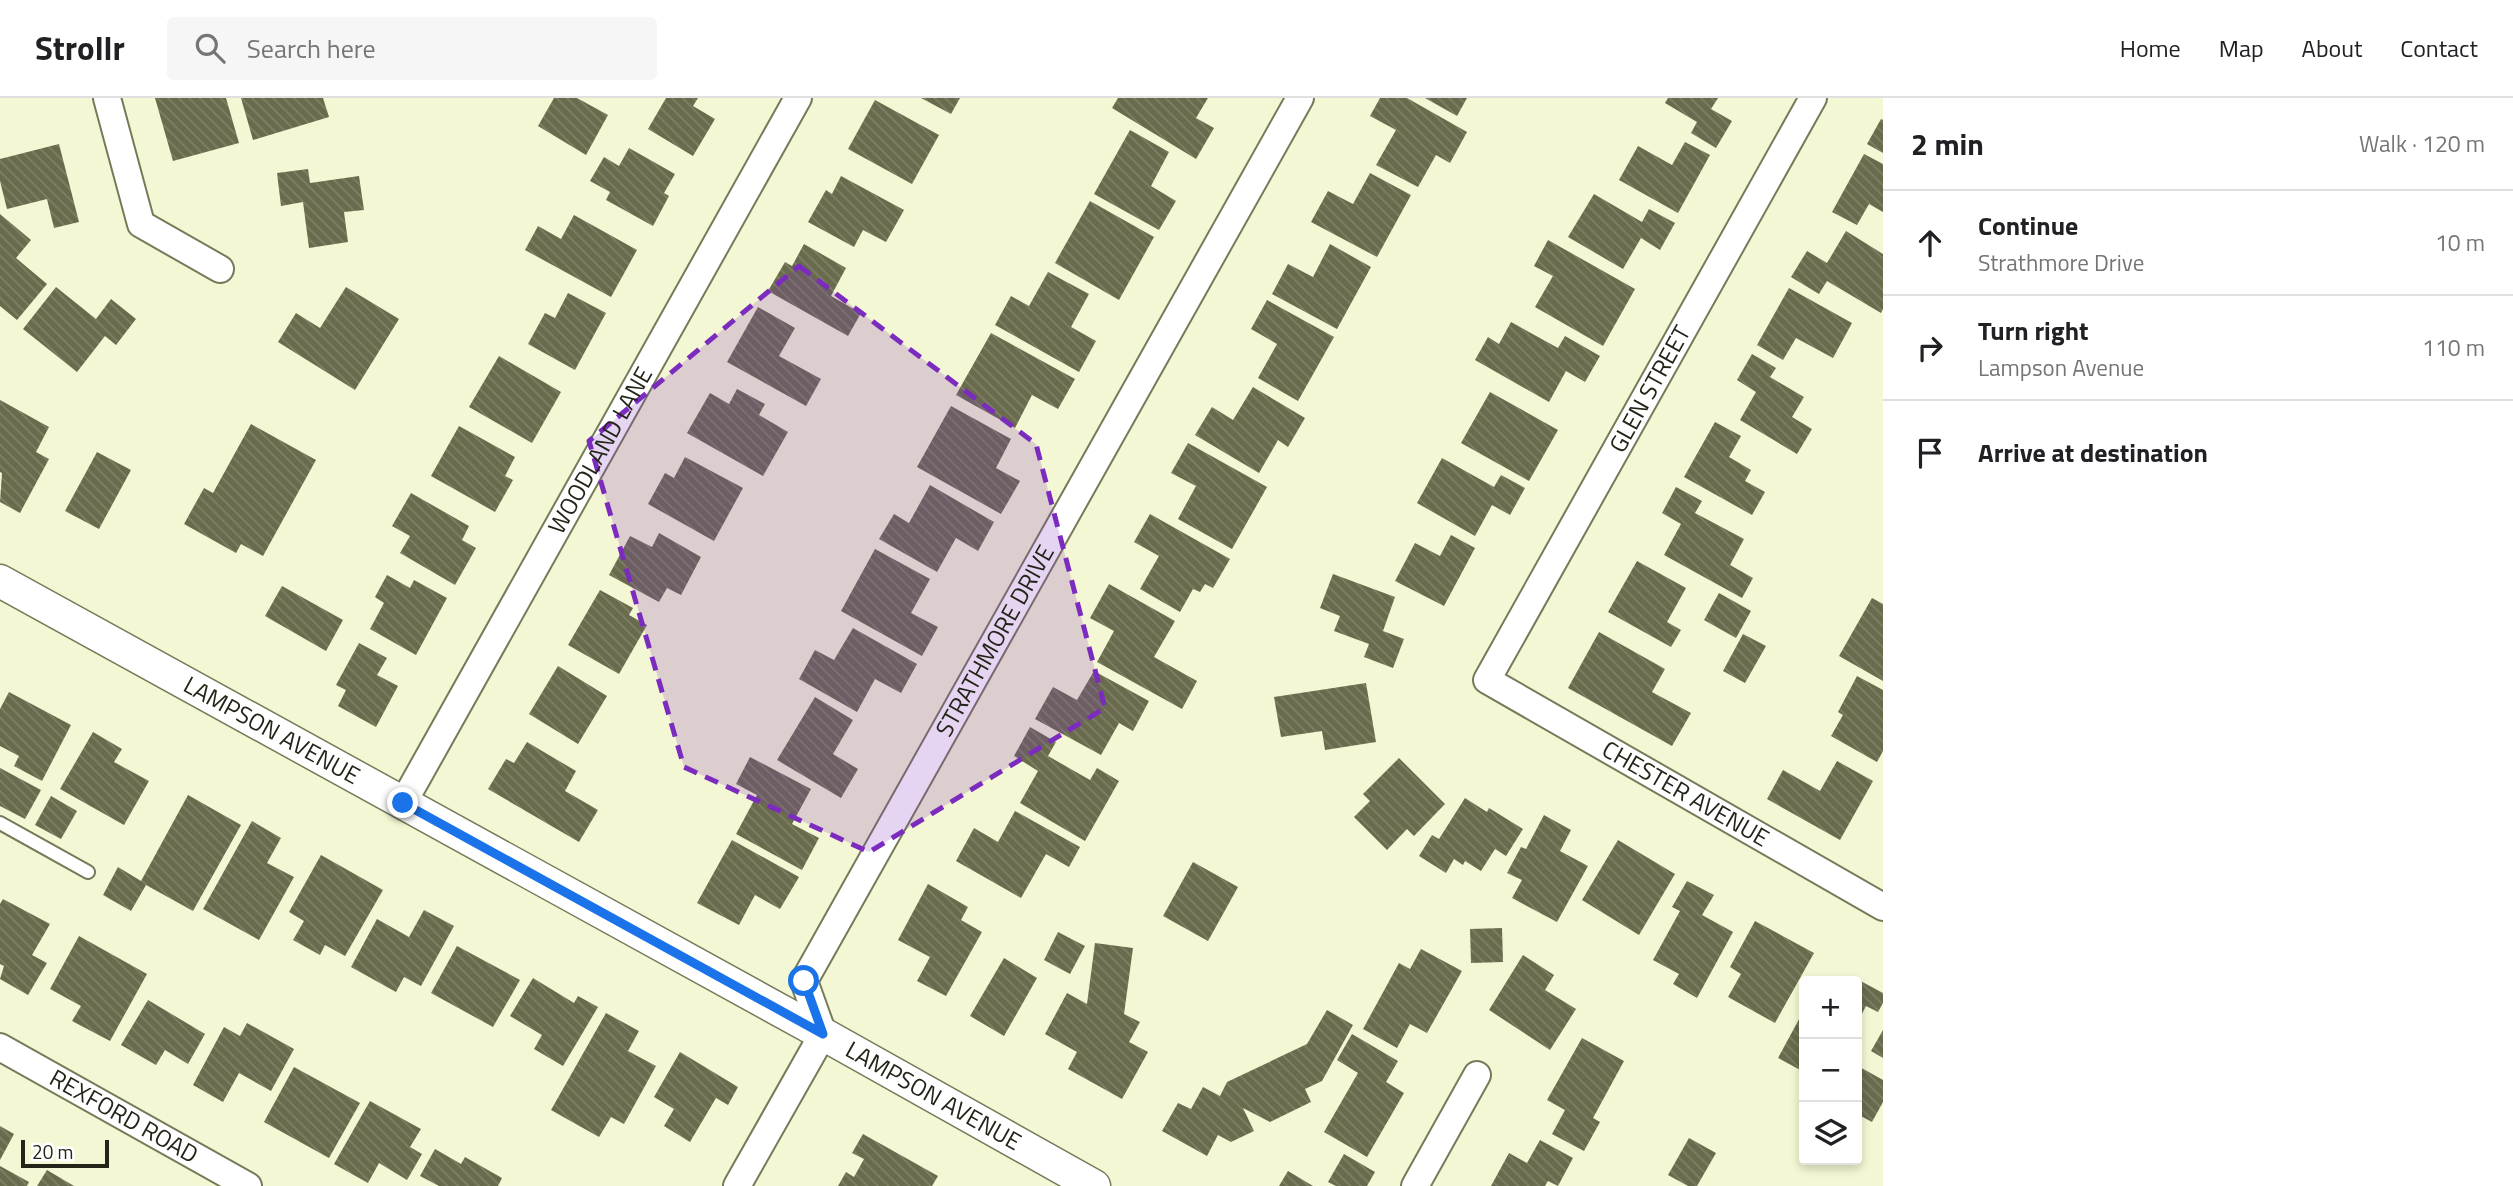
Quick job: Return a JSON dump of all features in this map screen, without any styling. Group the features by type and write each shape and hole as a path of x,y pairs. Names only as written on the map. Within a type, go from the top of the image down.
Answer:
{"street":[{"path":"107,98 141,224 220,269"},
{"name":"WOODLAND LANE","path":"403,803 797,98"},
{"name":"STRATHMORE DRIVE","path":"823,1034 804,981 1300,98"},
{"name":"GLEN STREET","path":"1487,680 1813,98"},
{"name":"LAMPSON AVENUE","path":"0,581 1094,1186"},
{"name":"CHESTER AVENUE","path":"1487,680 1879,897"},
{"path":"737,1186 823,1034"},
{"name":"REXFORD ROAD","path":"0,1047 248,1186"},
{"path":"1415,1186 1477,1075"}],"lane":[{"path":"0,823 88,872"}],"highlighted area":[{"path":"799,266 1036,444 1105,708 869,852 684,767 589,441"}],"building":[{"path":"155,98 226,98 239,143 173,161"},
{"path":"241,98 323,98 329,117 253,140"},
{"path":"554,98 577,98 608,115 586,155 538,126"},
{"path":"666,98 698,98 693,106 715,119 693,156 648,129"},
{"path":"921,98 960,98 951,114"},
{"path":"1118,98 1208,98 1196,118 1214,128 1196,159 1112,108"},
{"path":"1380,98 1407,98 1467,132 1450,163 1436,155 1418,187 1376,165 1396,130 1370,116"},
{"path":"1425,98 1467,98 1457,116"},
{"path":"1668,98 1718,98 1711,109 1732,121 1716,148 1691,133 1697,122 1665,103"},
{"path":"875,100 939,135 912,184 848,149"},
{"path":"1881,119 1883,120 1883,153 1867,144"},
{"path":"1130,130 1169,152 1151,186 1176,201 1159,230 1094,194"},
{"path":"1685,142 1710,155 1678,213 1619,180 1638,146 1672,165"},
{"path":"59,144 79,222 54,228 47,199 7,209 0,181 0,159"},
{"path":"629,148 675,174 664,193 669,196 653,226 606,200 610,192 590,181 604,157 619,166"},
{"path":"1864,154 1883,164 1883,212 1869,204 1857,225 1832,212"},
{"path":"308,169 310,183 359,176 364,210 344,212 348,242 309,248 303,202 281,206 277,173"},
{"path":"1370,173 1411,195 1377,257 1311,222 1328,191 1353,204"},
{"path":"841,176 904,210 886,242 863,230 854,247 808,222 826,190 832,194"},
{"path":"1594,194 1642,222 1649,209 1675,223 1660,250 1641,238 1623,269 1568,237"},
{"path":"1090,201 1154,237 1119,300 1055,263"},
{"path":"0,214 31,240 16,258 47,284 17,320 0,306"},
{"path":"574,215 637,250 611,297 525,250 538,226 561,239"},
{"path":"1846,231 1883,254 1881,313 1827,281 1819,294 1791,277 1807,251 1827,263"},
{"path":"1548,240 1635,289 1603,346 1535,307 1553,276 1534,266"},
{"path":"804,244 846,268 831,296 861,313 848,336 768,291 785,262 792,266"},
{"path":"1330,244 1371,267 1337,329 1272,294 1288,264 1313,277"},
{"path":"1048,272 1089,294 1071,327 1096,341 1079,372 995,325 1011,296 1029,306"},
{"path":"56,287 96,319 111,299 136,319 116,345 105,336 77,372 23,329"},
{"path":"346,287 399,319 355,390 278,342 296,313 320,328"},
{"path":"1789,288 1852,323 1833,358 1796,338 1783,360 1757,345"},
{"path":"568,293 606,313 575,370 528,344 545,313 555,318"},
{"path":"1267,300 1334,337 1298,401 1258,378 1277,344 1251,329"},
{"path":"758,307 795,328 779,356 821,379 806,406 727,362"},
{"path":"1511,322 1558,348 1565,336 1600,356 1585,382 1566,371 1549,402 1475,360 1488,337 1499,344"},
{"path":"991,333 1075,379 1058,409 1032,395 1015,428 956,395"},
{"path":"1752,354 1776,368 1770,377 1804,397 1792,417 1812,429 1797,454 1740,420 1756,392 1737,380"},
{"path":"499,356 561,392 532,443 469,407"},
{"path":"1253,387 1305,418 1288,447 1278,440 1259,473 1195,435 1212,407 1233,420"},
{"path":"737,389 765,404 759,415 788,432 763,476 687,433 710,393 729,404"},
{"path":"1490,392 1558,430 1529,481 1461,443"},
{"path":"0,400 49,427 36,452 49,459 20,513 0,502"},
{"path":"951,406 1011,439 996,468 1020,481 1001,514 917,467"},
{"path":"1715,422 1741,436 1729,457 1751,470 1745,481 1765,492 1752,515 1684,477"},
{"path":"251,424 316,460 263,556 241,544 236,553 184,524 204,488 213,493"},
{"path":"459,426 515,457 505,476 513,480 495,512 431,476"},
{"path":"1188,443 1267,487 1232,549 1178,519 1196,486 1171,473"},
{"path":"97,452 131,470 99,529 65,511"},
{"path":"685,457 743,488 714,541 648,504 665,473 674,478"},
{"path":"1442,458 1494,487 1501,475 1525,488 1510,515 1492,505 1475,536 1417,503"},
{"path":"930,485 994,522 978,551 956,538 937,572 879,539 894,514 909,523"},
{"path":"1676,487 1702,501 1695,513 1744,539 1730,565 1753,578 1742,598 1664,555 1681,524 1662,513"},
{"path":"411,493 469,526 462,540 476,548 455,585 400,553 410,536 392,526"},
{"path":"1150,514 1230,559 1213,588 1205,584 1200,592 1193,589 1180,612 1140,589 1159,556 1134,542"},
{"path":"659,533 701,557 681,595 667,588 659,602 609,575 630,536 652,547"},
{"path":"1451,535 1475,548 1444,606 1395,581 1415,543 1440,556"},
{"path":"875,549 930,579 911,613 938,627 922,656 841,611"},
{"path":"1637,561 1686,588 1667,622 1681,630 1671,647 1608,612"},
{"path":"1333,574 1395,597 1383,631 1404,639 1393,668 1364,657 1369,644 1334,631 1340,616 1320,608"},
{"path":"387,575 410,588 414,580 447,598 416,655 370,629 384,603 375,597"},
{"path":"1109,584 1175,621 1154,657 1197,681 1182,709 1097,662 1114,631 1090,618"},
{"path":"282,586 343,620 326,651 265,616"},
{"path":"600,590 633,608 629,615 647,625 619,674 568,645"},
{"path":"1719,593 1751,611 1736,638 1704,620"},
{"path":"1872,598 1883,604 1883,681 1839,656"},
{"path":"853,628 917,664 901,693 875,679 857,712 799,679 815,650 834,660"},
{"path":"1599,632 1665,669 1652,692 1691,713 1672,746 1568,688"},
{"path":"1743,634 1766,646 1745,683 1723,671"},
{"path":"359,643 387,658 377,675 398,686 376,727 338,706 346,690 336,685"},
{"path":"558,666 607,696 578,744 529,714"},
{"path":"1094,671 1149,701 1133,731 1119,723 1101,755 1035,719 1053,687 1077,700"},
{"path":"1857,676 1883,690 1883,751 1877,762 1831,736 1843,715 1838,712"},
{"path":"1366,683 1376,742 1325,750 1322,731 1281,737 1274,697"},
{"path":"9,692 71,725 42,781 14,766 19,756 0,746 0,709"},
{"path":"815,697 853,720 833,754 858,769 841,798 777,760"},
{"path":"1030,727 1056,742 1048,756 1090,780 1097,768 1119,781 1085,841 1020,803 1038,771 1014,756"},
{"path":"93,732 122,749 114,762 149,781 124,825 60,789"},
{"path":"527,742 576,771 565,791 598,810 579,842 488,789 506,759 514,763"},
{"path":"750,757 811,789 792,824 819,838 802,870 736,834 757,795 736,784"},
{"path":"1399,758 1445,804 1414,836 1407,829 1387,850 1354,817 1370,801 1363,794"},
{"path":"1837,761 1873,781 1840,840 1767,799 1783,770 1820,791"},
{"path":"0,768 41,790 25,819 0,806"},
{"path":"188,795 241,825 193,911 146,885 131,911 103,895 118,867 141,881"},
{"path":"51,796 77,811 61,839 35,825"},
{"path":"1465,798 1487,812 1489,808 1523,829 1506,856 1495,849 1481,871 1465,861 1463,865 1454,859 1446,873 1419,856 1432,835 1439,839"},
{"path":"1015,811 1080,847 1069,867 1046,854 1021,898 956,861 974,828 998,842"},
{"path":"1544,815 1571,830 1560,851 1588,866 1557,922 1512,898 1522,880 1507,873 1521,847 1526,849"},
{"path":"252,821 281,838 267,863 294,877 259,940 203,909"},
{"path":"732,840 799,877 780,909 755,895 739,925 697,903"},
{"path":"1618,840 1675,874 1639,935 1582,900"},
{"path":"321,855 383,890 345,956 325,945 320,955 293,940 304,921 289,912"},
{"path":"1193,862 1238,887 1208,941 1163,916"},
{"path":"1687,881 1714,895 1702,915 1733,932 1697,998 1673,984 1679,974 1653,960 1680,911 1672,907"},
{"path":"928,884 968,907 961,920 982,932 946,996 917,981 930,957 898,940"},
{"path":"3,899 50,924 32,955 47,963 28,995 0,979 4,966 0,964 0,904"},
{"path":"424,910 454,926 421,986 404,977 396,992 351,967 377,919 409,937"},
{"path":"1755,921 1814,953 1775,1023 1728,997 1741,974 1730,967"},
{"path":"1502,928 1503,962 1471,963 1470,929"},
{"path":"1058,932 1085,946 1070,974 1044,960"},
{"path":"79,936 147,974 110,1041 72,1021 81,1006 50,989"},
{"path":"1095,943 1133,948 1124,1014 1140,1022 1129,1042 1148,1052 1122,1099 1068,1069 1077,1052 1045,1034 1067,993 1087,1004"},
{"path":"457,946 520,980 493,1027 431,993"},
{"path":"1421,949 1462,971 1427,1033 1410,1024 1397,1048 1363,1029 1399,963 1410,969"},
{"path":"1523,955 1554,975 1545,990 1576,1009 1550,1050 1489,1010"},
{"path":"1004,958 1037,978 1004,1036 970,1016"},
{"path":"533,978 574,1003 578,996 598,1007 563,1066 534,1049 542,1035 510,1016"},
{"path":"1862,982 1883,993 1883,1003 1878,1012 1866,1006 1862,1014"},
{"path":"148,1000 205,1034 188,1064 165,1050 156,1065 121,1045"},
{"path":"1327,1010 1353,1025 1322,1081 1305,1089 1311,1102 1270,1122 1243,1108 1254,1131 1231,1142 1218,1135 1207,1156 1162,1131 1178,1103 1191,1109 1203,1087 1220,1096 1227,1082 1307,1044"},
{"path":"606,1013 639,1031 628,1051 656,1066 624,1124 611,1117 599,1137 551,1110"},
{"path":"1799,1019 1799,1069 1778,1058"},
{"path":"247,1023 294,1049 271,1091 239,1073 223,1102 193,1085 224,1027 240,1036"},
{"path":"1883,1030 1883,1058 1871,1051"},
{"path":"1352,1034 1398,1061 1386,1082 1404,1093 1367,1157 1324,1132 1358,1073 1337,1060"},
{"path":"1582,1038 1624,1061 1593,1118 1600,1122 1584,1151 1552,1134 1565,1110 1547,1100"},
{"path":"680,1052 738,1087 728,1105 716,1098 690,1142 664,1126 674,1109 654,1097"},
{"path":"294,1067 360,1103 329,1158 264,1122"},
{"path":"1862,1068 1883,1080 1883,1102 1872,1122 1862,1117"},
{"path":"370,1101 421,1129 410,1147 422,1154 407,1180 379,1163 368,1183 334,1164"},
{"path":"0,1126 14,1134 0,1160"},
{"path":"863,1134 938,1176 932,1186 838,1186 846,1172 854,1177 864,1159 852,1153"},
{"path":"1689,1138 1716,1153 1697,1186 1688,1186 1668,1175"},
{"path":"1540,1140 1573,1158 1558,1186 1548,1181 1545,1186 1491,1186 1509,1153 1527,1163"},
{"path":"435,1149 461,1164 465,1157 502,1178 498,1186 439,1186 420,1176"},
{"path":"1344,1154 1375,1172 1367,1186 1336,1186 1328,1182"},
{"path":"0,1166 29,1182 27,1186 0,1186"},
{"path":"47,1170 74,1186 37,1186"},
{"path":"1288,1171 1313,1186 1279,1186"}],"route":[{"path":"403,803 823,1034 804,981"}]}
